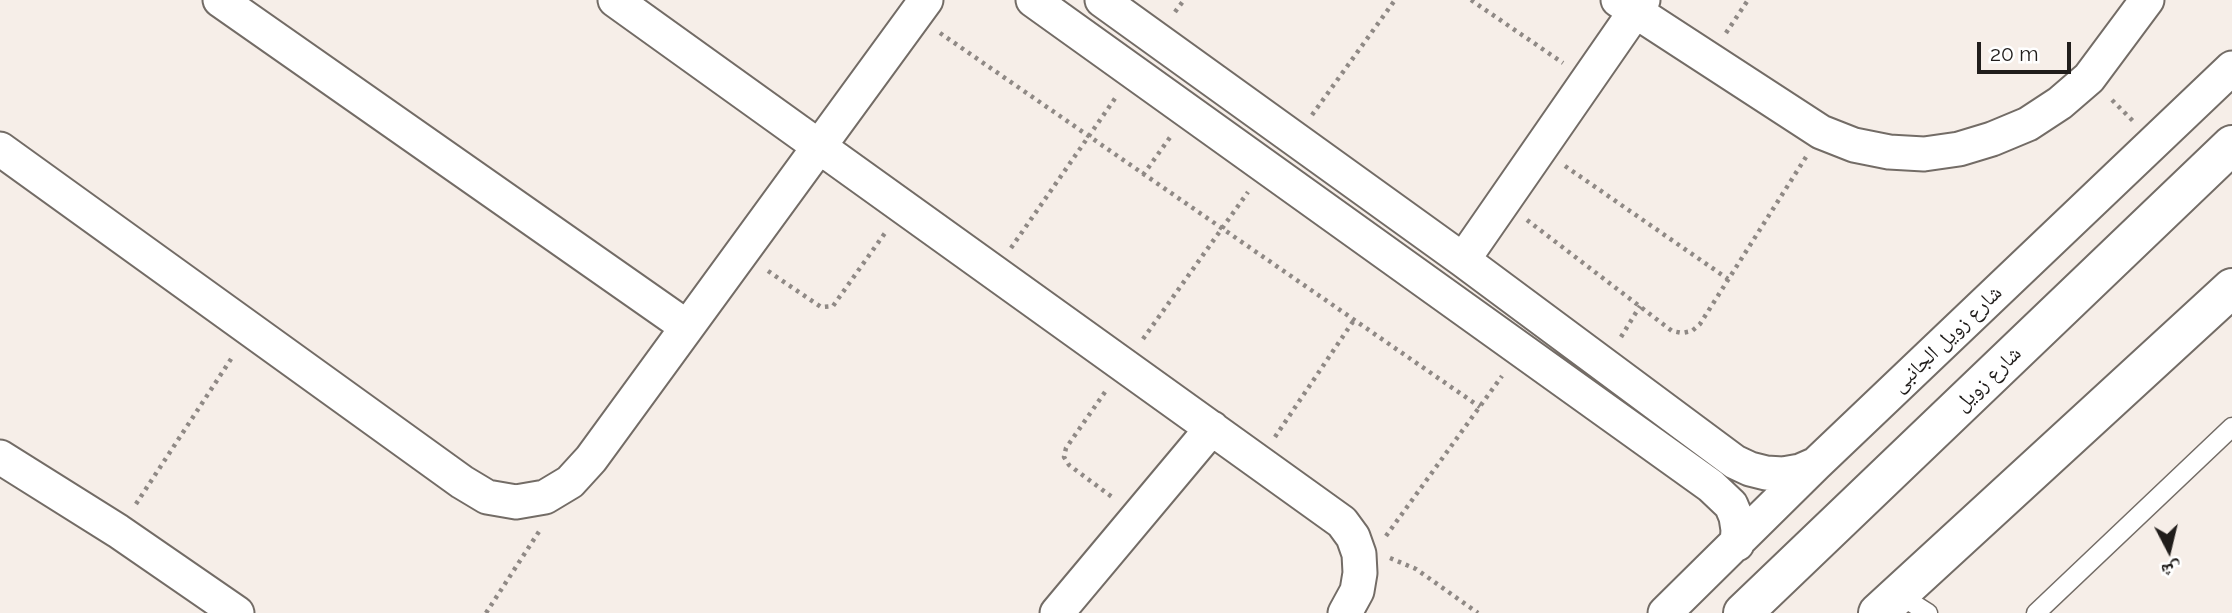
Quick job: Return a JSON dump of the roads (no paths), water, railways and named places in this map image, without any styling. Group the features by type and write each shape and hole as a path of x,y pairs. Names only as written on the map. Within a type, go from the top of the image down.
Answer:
{"main road":[{"name":"شارع زويل","path":"1743,613 2232,145"},
{"path":"1901,607 2232,288"}],"street":[{"path":"220,0 687,327"},
{"path":"615,0 1342,522 1353,537 1359,554 1360,573 1357,591 1345,613"},
{"path":"1033,0 1722,494 1736,517 1737,544"},
{"path":"1102,0 1296,138 1735,461 1766,474 1792,472 1816,464"},
{"path":"1463,260 1587,80 1632,4 1821,132 1854,145 1889,152 1924,154 1959,149 1992,139 2028,124 2060,103 2089,78 2147,0"},
{"path":"0,149 462,482 487,497 516,502 545,497 570,482 591,459 920,8"},
{"name":"شارع زويل الجانبى","path":"1665,613 1816,464 2232,68"},
{"path":"1192,114 1220,84"},
{"path":"1057,613 1212,428"},
{"path":"0,457 118,531 237,613"}],"lane":[{"path":"2036,613 2232,427"}]}
